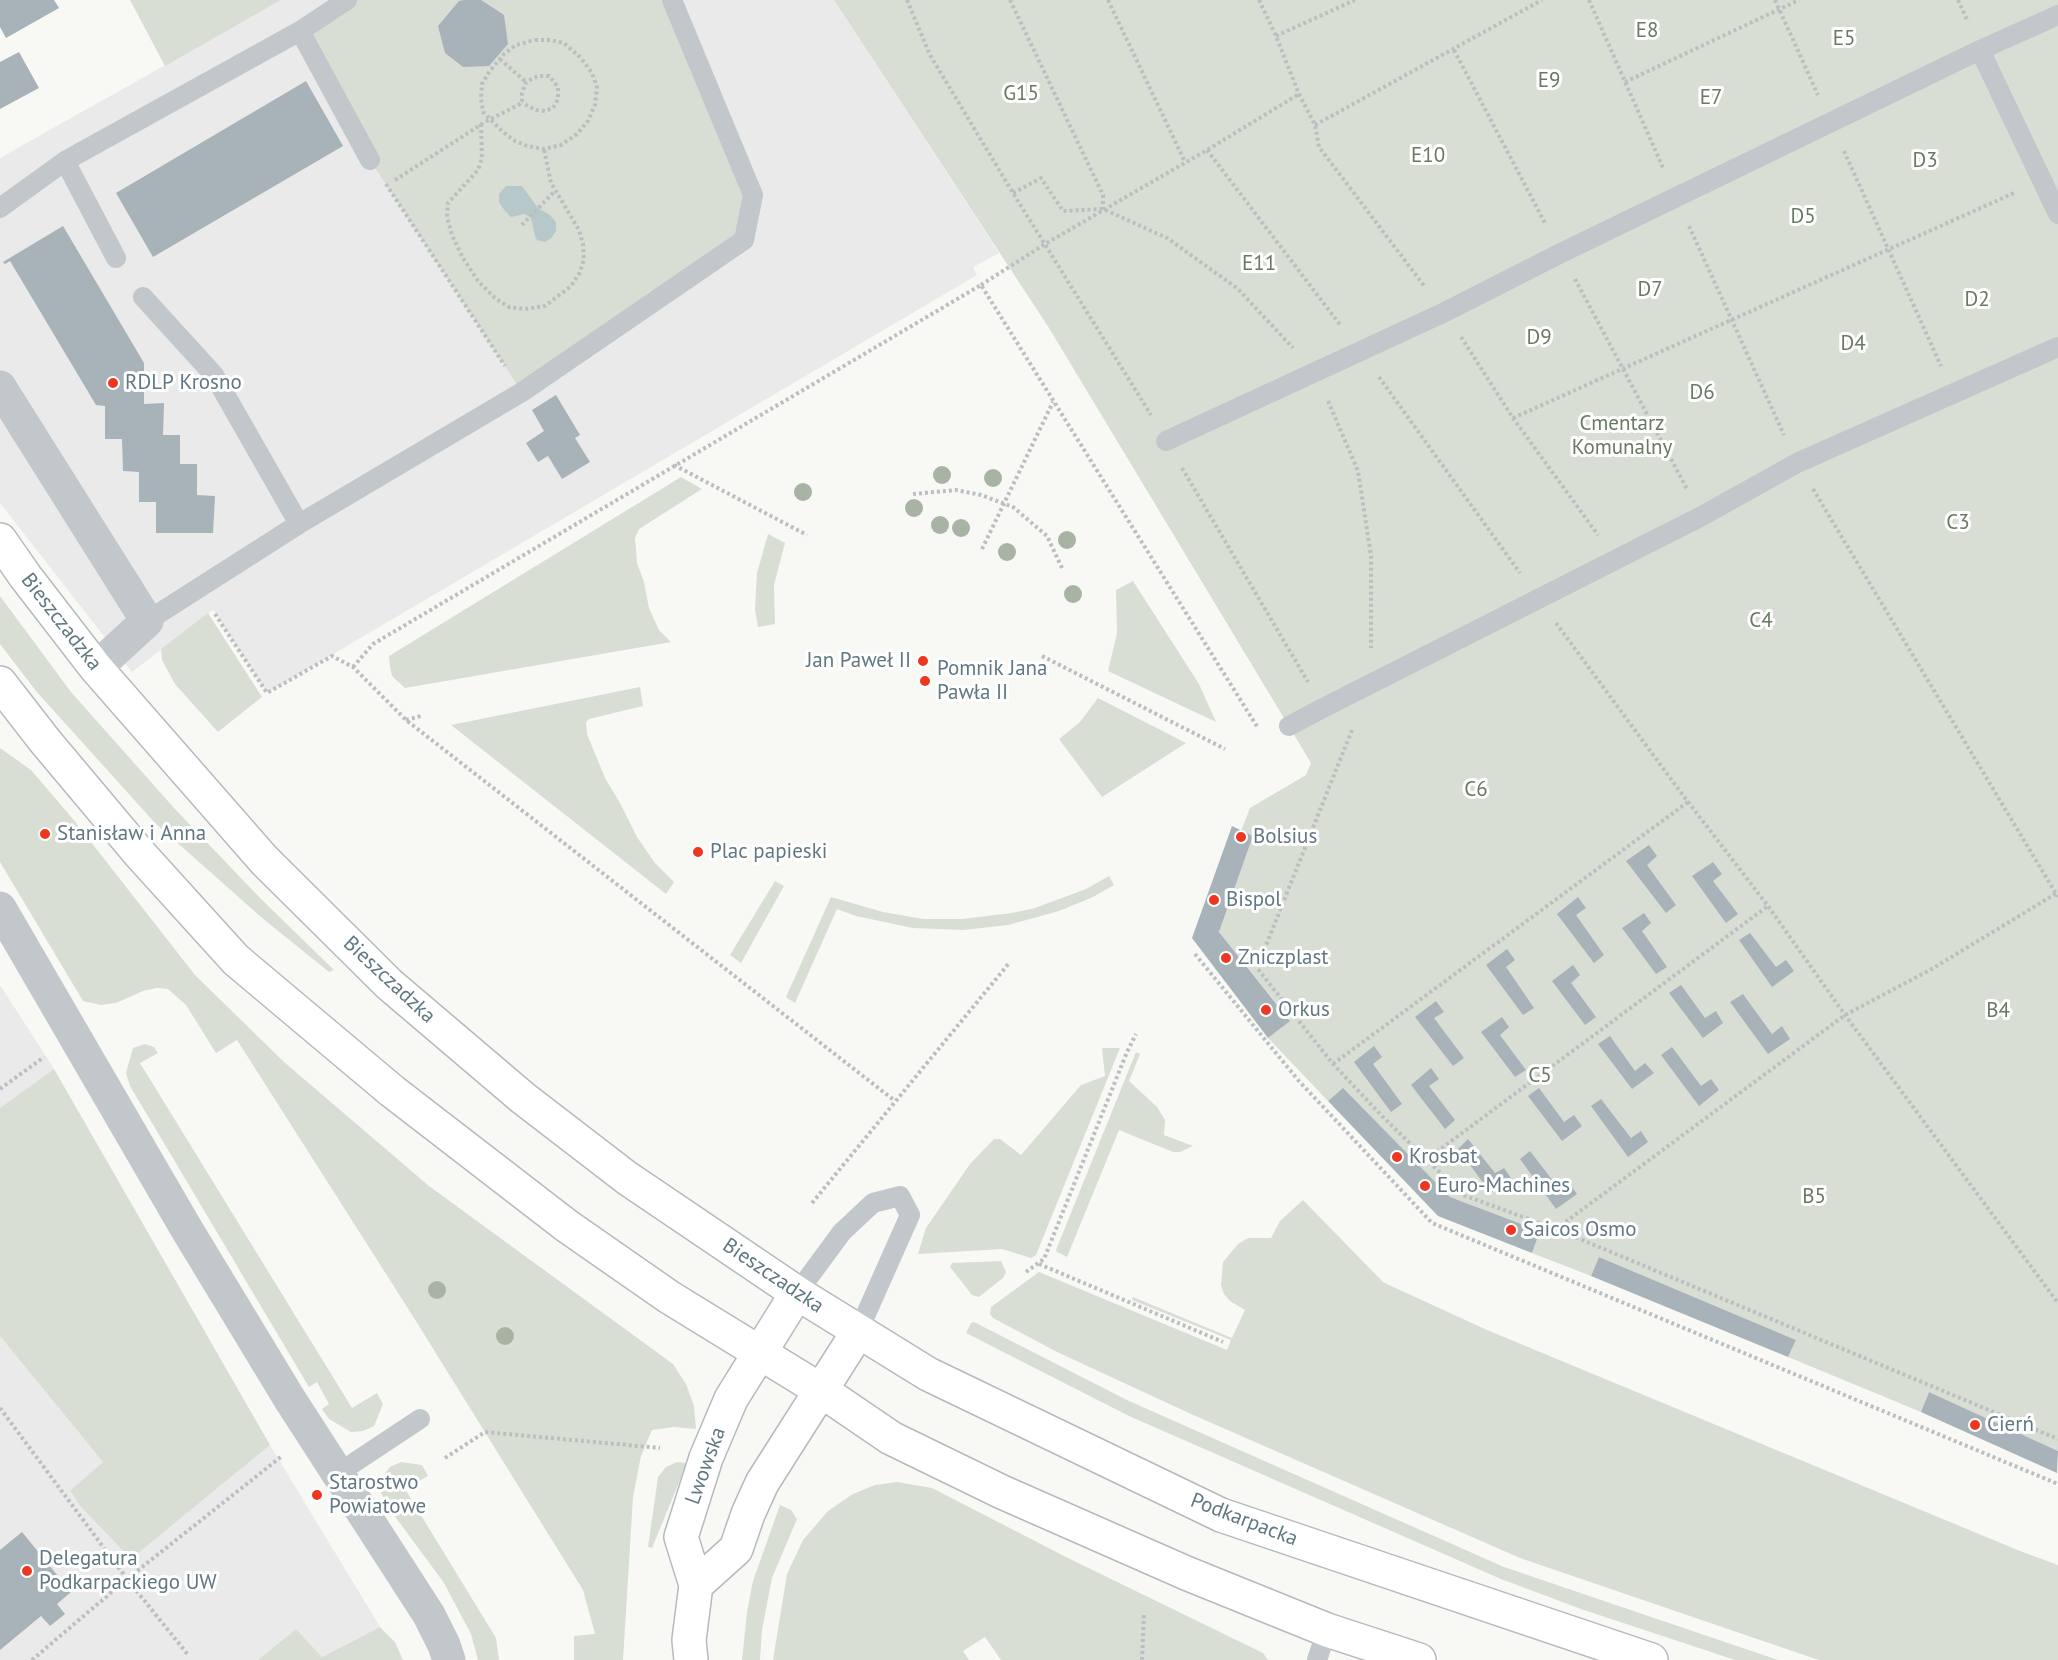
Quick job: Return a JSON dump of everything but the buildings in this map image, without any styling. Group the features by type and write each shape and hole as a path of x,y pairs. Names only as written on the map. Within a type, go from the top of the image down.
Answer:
{"main road":[{"name":"Bieszczadzka","path":"0,540 96,668 264,860 389,984 523,1098 627,1178 858,1332"},
{"path":"0,683 45,741 139,852 236,960 392,1091 567,1226 669,1297 822,1391 891,1438 1002,1492 1186,1573 1322,1645 1419,1660"},
{"name":"Lwowska","path":"686,1653 696,1585 681,1538 706,1458 731,1399 798,1293"},
{"path":"696,1585 736,1549 762,1483 858,1332"},
{"name":"Podkarpacka","path":"858,1332 951,1387 1221,1515 1651,1660"}],"street":[{"path":"0,387 147,621 96,668"},
{"path":"0,908 186,1228 337,1474 429,1615 449,1660"}],"lane":[{"path":"0,208 66,161 300,31 347,0"},
{"path":"147,621 299,524 522,392 744,240 753,195 672,0"},
{"path":"1166,441 1445,312 1980,50 2058,15"},
{"path":"300,31 370,160"},
{"path":"1980,50 2058,214"},
{"path":"66,161 116,258"},
{"path":"143,297 214,375 299,524"},
{"path":"1289,726 1702,516 1797,463 2058,347"},
{"path":"798,1293 842,1232 873,1203 900,1196 910,1215 858,1332"},
{"path":"337,1474 420,1419"}],"path":[{"path":"907,0 930,55 1166,441 1323,708"},
{"path":"1010,0 1103,195 1103,209"},
{"path":"1108,0 1185,162"},
{"path":"1259,0 1276,36 1355,0"},
{"path":"1316,125 1542,0"},
{"path":"1775,0 1953,394"},
{"path":"1625,82 1799,0"},
{"path":"535,40 564,43 581,58 592,73 597,87 595,105 588,122 577,134 561,145 544,149 515,141 483,111 482,84 500,59 516,45 535,40"},
{"path":"1454,50 1702,516"},
{"path":"500,59 526,82"},
{"path":"538,76 549,76 558,87 558,99 553,108 544,111 536,110 522,103 522,93 526,82 538,76"},
{"path":"353,667 373,644 981,285 1103,209 1208,150 1299,94"},
{"path":"387,185 481,124 522,103"},
{"path":"481,124 482,158 478,170 448,203 447,217 452,235 463,258 478,281 495,298 509,307 525,309 545,306 572,286 584,260 583,244 546,169 544,149"},
{"path":"1208,150 1360,351 1539,599 1688,802 1768,906 1845,1015 2058,1303"},
{"path":"370,160 522,392"},
{"path":"1513,418 2042,180"},
{"path":"522,225 555,191"},
{"path":"981,285 1258,729"},
{"path":"982,549 1053,402"},
{"path":"674,465 807,535"},
{"path":"913,494 956,490 1004,503 1047,536 1062,568"},
{"path":"213,610 267,693 332,657 353,667 406,720 895,1101"},
{"path":"1042,656 1225,749"},
{"path":"1371,683 1257,968 1333,1064 1463,1195 1556,1229 2058,1438"},
{"path":"406,720 421,716"},
{"path":"1333,1064 1688,802"},
{"path":"1556,1229 1845,1015 1930,970 2058,893"},
{"path":"1427,1159 1768,906"},
{"path":"1195,954 1298,1080 1432,1223 2058,1484"},
{"path":"812,1203 1010,962"},
{"path":"1026,1272 1044,1259 1136,1034"},
{"path":"0,1089 52,1051"},
{"path":"1038,1263 1223,1342"},
{"path":"0,1408 127,1579 189,1656"},
{"path":"445,1458 484,1432 660,1448"},
{"path":"32,1660 127,1579 289,1450"},
{"path":"1142,1660 1144,1614"}],"shaded area":[{"path":"281,0 834,0 999,253 973,267 977,275 267,693 213,610 132,672 0,503 0,158"},
{"path":"506,186 522,186 538,208 550,215 556,222 556,231 551,238 545,242 537,240 531,218 525,214 511,217 505,211 499,202 499,194"},
{"path":"0,985 54,1069 0,1108"},
{"path":"0,1336 103,1462 70,1492 81,1507 131,1559 270,1445 380,1627 322,1657 296,1629 258,1660 0,1660"}],"green space":[{"path":"130,0 281,0 165,66"},
{"path":"347,0 672,0 753,195 744,240 522,392 370,160 300,31"},
{"name":"Cmentarz Komunalny","path":"834,0 2058,0 2058,1451 1929,1392 1921,1412 1788,1357 1796,1340 1599,1257 1591,1276 1532,1253 1540,1231 1450,1197 1343,1089 1328,1101 1268,1038 1290,1020 1219,932 1253,836 1241,831 1250,808 1306,775 1311,763 1049,328"},
{"path":"681,477 702,489 639,529 635,538 637,563 644,582 649,608 659,630 671,642 405,688 392,676 389,656"},
{"path":"768,534 785,543 774,585 775,624 758,627 755,610 757,573"},
{"path":"1133,581 1199,684 1216,722 1108,671 1117,633 1116,590"},
{"path":"0,596 71,692 175,809 260,898 334,970 329,972 261,917 155,823 36,691 0,644"},
{"path":"208,613 262,697 218,732 175,684 162,660 161,649"},
{"path":"640,687 643,706 589,719 586,722 587,734 605,778 637,837 655,863 674,882 666,894 451,725"},
{"path":"1098,698 1186,743 1102,797 1059,739 1080,722"},
{"path":"0,748 31,770 73,819 195,975 284,1062 429,1186 673,1364 686,1384 694,1406 696,1429 674,1427 652,1430 641,1456 633,1497 623,1660 574,1660 574,1636 595,1634 583,1590 409,1310 237,1040 216,1053 186,1005 168,989 157,988 143,991 116,1003 101,1005 83,1001 0,862"},
{"path":"1109,876 1114,885 1093,897 1059,911 1008,925 963,930 913,928 856,916 837,909 795,1003 786,997 831,897 883,912 923,919 962,919 1035,908 1086,889"},
{"path":"775,881 784,886 741,963 730,955"},
{"path":"145,1044 154,1047 158,1053 140,1063 352,1408 377,1393 383,1404 374,1426 363,1431 351,1432 329,1419 322,1409 329,1404 317,1382 309,1387 130,1086 126,1073 133,1048"},
{"path":"1102,1048 1120,1048 1036,1255 1031,1258 1002,1249 918,1254 926,1228 970,1164 994,1139 1000,1139 1021,1155 1081,1085 1105,1076"},
{"path":"1136,1052 1140,1054 1129,1081 1157,1107 1165,1120 1164,1135 1193,1146 1180,1152 1173,1152 1119,1130 1067,1257 1056,1250"},
{"path":"54,1069 270,1445 131,1559 81,1507 70,1491 103,1462 0,1336 0,1108"},
{"path":"1303,1200 1383,1282 1389,1285 1487,1330 2058,1565 2058,1660 1819,1660 1520,1558 1191,1414 1057,1352 993,1318 990,1314 991,1307 1039,1272 1227,1350 1231,1340 1132,1300 1133,1297 1232,1338 1245,1310 1230,1301 1224,1294 1221,1285 1223,1262 1238,1244 1248,1238 1271,1238 1280,1221"},
{"path":"1001,1261 1006,1272 1003,1278 979,1297 972,1295 950,1267 952,1263"},
{"path":"974,1322 1129,1401 1504,1567 1778,1660 1735,1660 1581,1609 1501,1579 1129,1416 966,1333 971,1323"},
{"path":"401,1462 422,1465 428,1476 405,1489 496,1638 499,1660 478,1660 471,1634 444,1583 391,1511 381,1493 383,1476 390,1467"},
{"path":"677,1462 687,1463 652,1548 648,1547 658,1477 666,1467"},
{"path":"897,1482 932,1488 1068,1558 1263,1653 1268,1660 1001,1660 985,1637 963,1651 969,1660 773,1660 787,1574 803,1540 828,1511 853,1494 875,1485"},
{"path":"780,1505 791,1510 797,1519 772,1578 762,1630 760,1660 742,1660 753,1581"},
{"path":"380,1627 395,1642 403,1660 258,1660 296,1629 322,1657"}],"place":[{"name":"RDLP Krosno","path":"113,383"},
{"name":"Jan Paweł II","path":"923,661"},
{"name":"Pomnik Jana Pawła II","path":"925,681"},
{"name":"Stanisław i Anna","path":"45,834"},
{"name":"Bolsius","path":"1241,837"},
{"name":"Plac papieski","path":"698,852"},
{"name":"Bispol","path":"1214,900"},
{"name":"Zniczplast","path":"1226,958"},
{"name":"Orkus","path":"1266,1010"},
{"name":"Krosbat","path":"1397,1157"},
{"name":"Euro-Machines","path":"1425,1186"},
{"name":"Saicos Osmo","path":"1511,1230"},
{"name":"Cierń","path":"1975,1425"},
{"name":"Starostwo Powiatowe","path":"317,1495"},
{"name":"Delegatura Podkarpackiego UW","path":"27,1571"}],"park label":[{"name":"E8","path":"1647,31"},
{"name":"E5","path":"1844,39"},
{"name":"E9","path":"1549,81"},
{"name":"G15","path":"1021,94"},
{"name":"E7","path":"1711,98"},
{"name":"E10","path":"1428,156"},
{"name":"D3","path":"1925,161"},
{"name":"D5","path":"1803,217"},
{"name":"E11","path":"1259,264"},
{"name":"D7","path":"1650,290"},
{"name":"D2","path":"1977,300"},
{"name":"D9","path":"1539,338"},
{"name":"D4","path":"1853,344"},
{"name":"D6","path":"1702,393"},
{"name":"C3","path":"1958,523"},
{"name":"C4","path":"1761,621"},
{"name":"C6","path":"1476,790"},
{"name":"B4","path":"1998,1011"},
{"name":"C5","path":"1540,1076"},
{"name":"B5","path":"1814,1197"}]}
